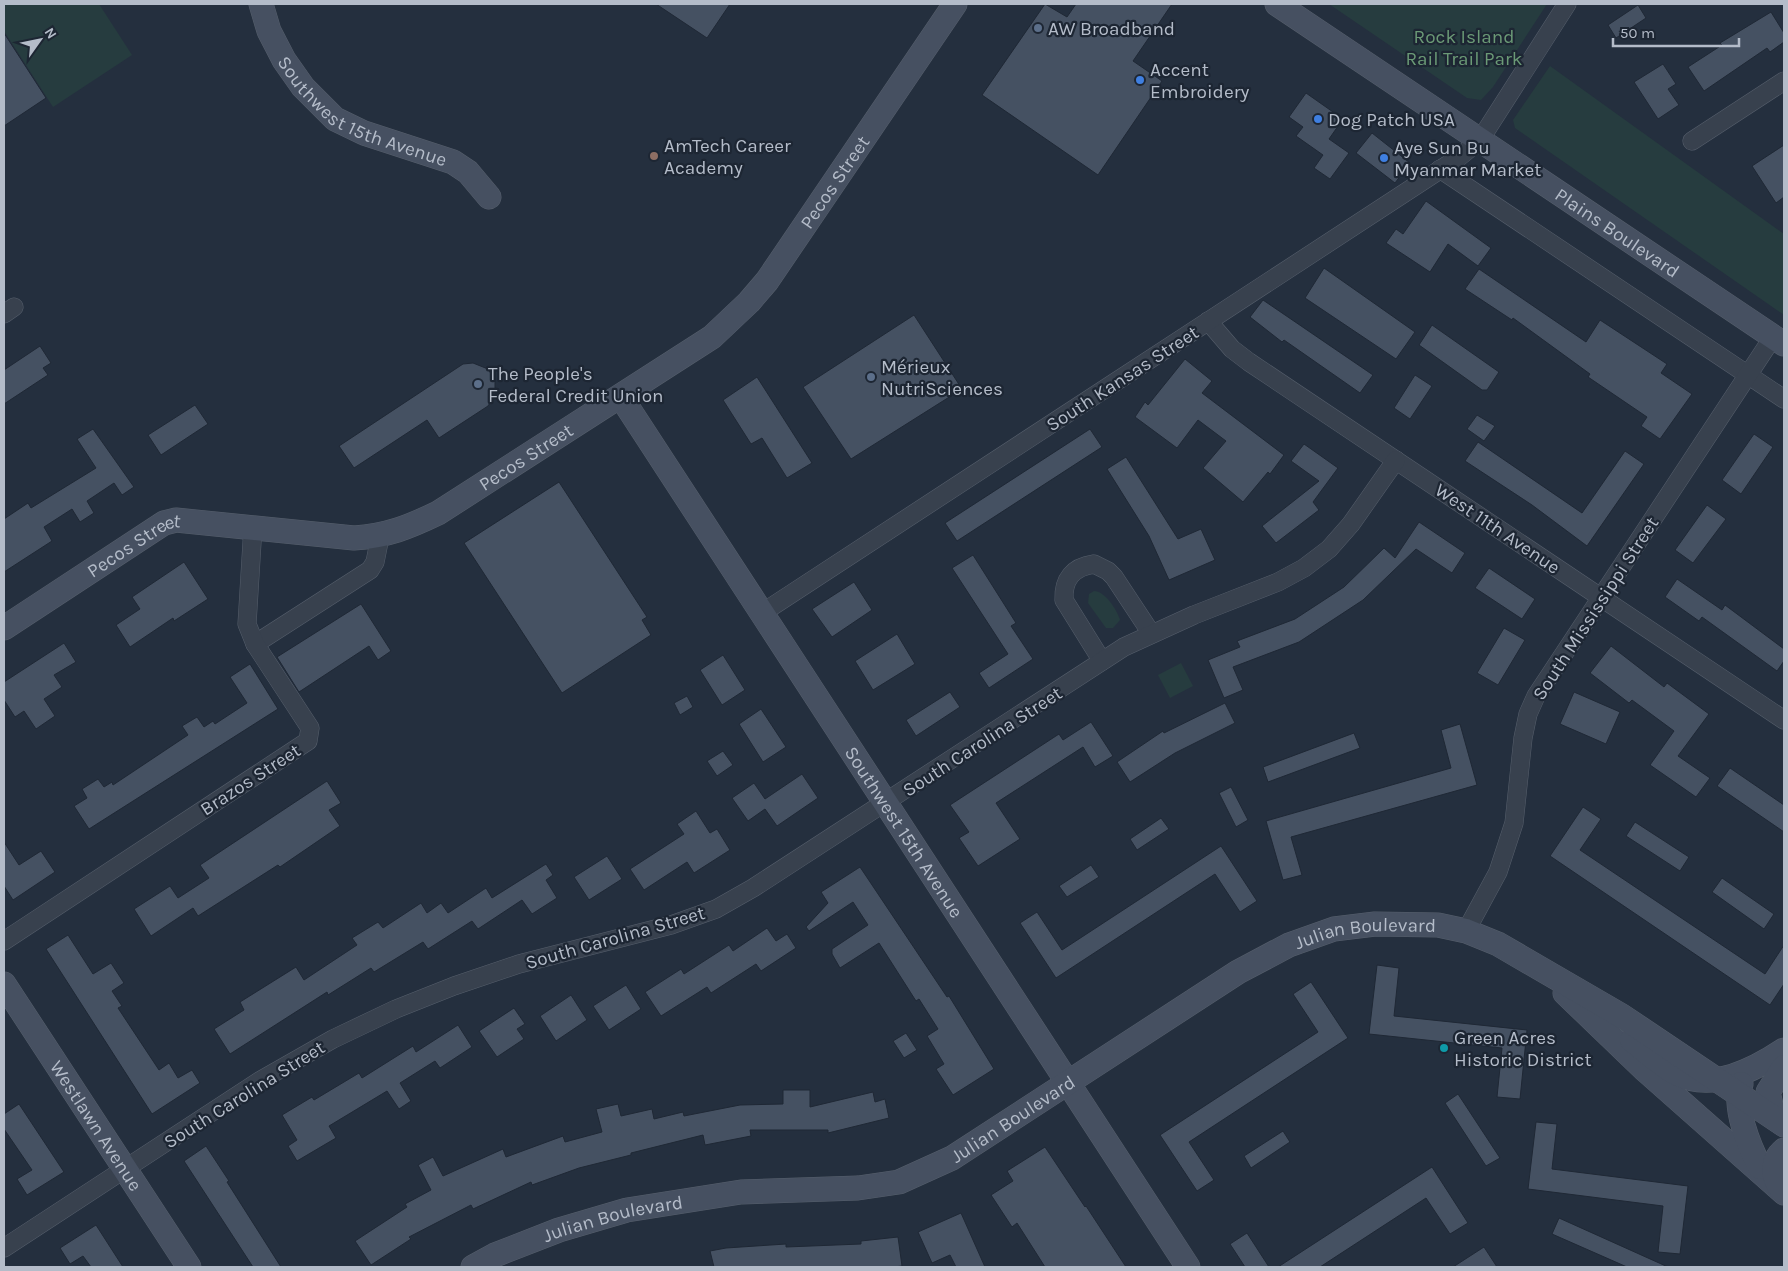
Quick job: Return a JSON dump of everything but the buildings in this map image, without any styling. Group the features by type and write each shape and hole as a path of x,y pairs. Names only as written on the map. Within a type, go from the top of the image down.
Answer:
{"street":[{"name":"Southwest 15th Avenue","path":"261,4 269,32 284,60 303,87 334,119 364,133 452,162 468,172 490,197"},
{"name":"Pecos Street","path":"4,628 164,523 176,520 253,526 354,538 380,536 400,530 438,513 712,337 749,302 767,281 955,4"},
{"name":"Plains Boulevard","path":"1277,4 1779,340"},
{"path":"1480,140 1567,4"},
{"path":"1692,141 1784,81"},
{"name":"South Kansas Street","path":"762,613 1440,169 1480,140"},
{"path":"1440,169 1784,399"},
{"name":"West 11th Avenue","path":"1208,321 1232,349 1249,362 1784,720"},
{"name":"South Mississippi Street","path":"1466,931 1498,872 1514,823 1520,760 1528,714 1536,696 1749,375 1779,340"},
{"name":"Southwest 15th Avenue","path":"621,396 1188,1267"},
{"name":"South Carolina Street","path":"4,1248 261,1080 333,1040 387,1014 454,986 520,964 671,925 716,908 753,888 1102,661 1151,633 1278,582 1304,568 1328,549 1351,524 1396,460"},
{"name":"Brazos Street","path":"4,941 308,741 310,728 255,644 247,624 253,526"},
{"path":"255,644 370,570 376,562 380,536"},
{"path":"1102,661 1064,600 1063,588 1068,577 1076,570 1094,564 1108,570 1151,633"},
{"name":"Julian Boulevard","path":"473,1267 495,1255 559,1230 627,1210 741,1192 858,1188 899,1182 952,1158 1238,972 1289,944 1334,929 1375,924 1411,923 1438,925 1466,931 1498,944 1622,1016 1784,1124"},
{"name":"Julian Boulevard","path":"1520,957 1544,974 1645,1070 1779,1188"},
{"name":"Westlawn Avenue","path":"4,984 189,1267"},
{"path":"1597,1024 1628,1037 1675,1072 1688,1078 1717,1078 1738,1075 1757,1067"},
{"path":"1779,1188 1758,1163 1746,1136 1738,1093 1744,1078 1757,1067 1784,1050"},
{"path":"1784,1067 1768,1092 1772,1109 1784,1124"},
{"path":"1779,1188 1774,1169 1776,1161 1784,1150"}],"green space":[{"path":"4,4 99,4 132,55 53,107 4,31"},
{"name":"Rock Island Rail Trail Park","path":"1329,4 1547,4 1493,87 1481,100 1467,98"},
{"name":"Rock Island Rail Trail Park","path":"1550,66 1784,234 1784,315 1515,128 1513,120"},
{"path":"1094,591 1102,594 1116,611 1120,620 1113,628 1106,628 1088,603 1089,594"},
{"path":"1181,663 1193,686 1170,698 1158,675"}],"place":[{"name":"AW Broadband","path":"1038,28"},
{"name":"Accent Embroidery","path":"1140,80"},
{"name":"Dog Patch USA","path":"1318,119"},
{"name":"AmTech Career Academy","path":"654,156"},
{"name":"Aye Sun Bu Myanmar Market","path":"1384,158"},
{"name":"Mérieux NutriSciences","path":"871,377"},
{"name":"The People's Federal Credit Union","path":"478,384"},
{"name":"Green Acres Historic District","path":"1444,1048"}]}
